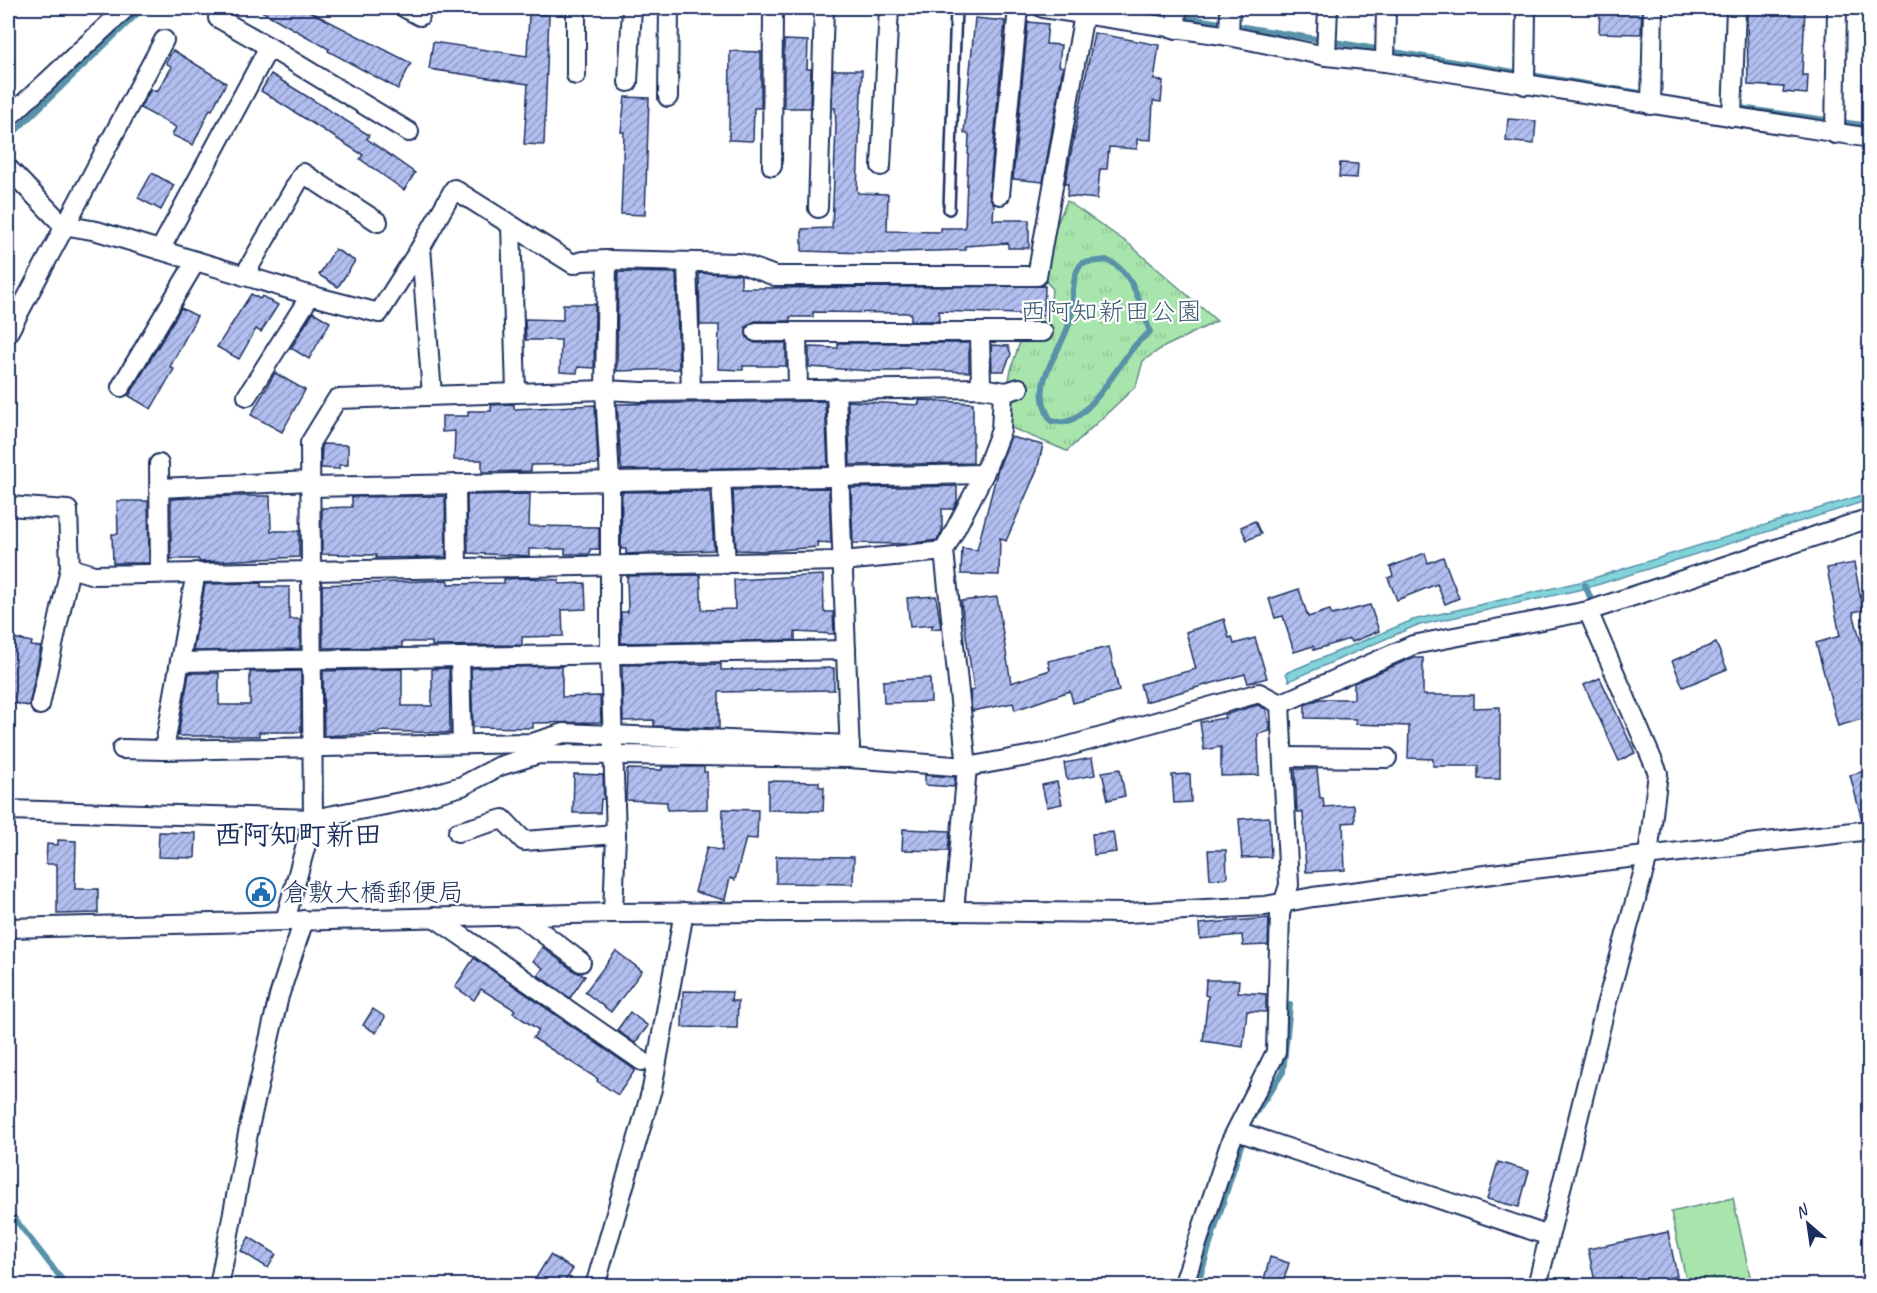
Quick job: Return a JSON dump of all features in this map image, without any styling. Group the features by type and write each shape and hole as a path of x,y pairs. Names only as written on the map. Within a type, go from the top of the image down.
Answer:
{"street":[{"path":"8,118 126,8"},
{"path":"576,8 576,75"},
{"path":"628,82 632,8"},
{"path":"668,97 669,8"},
{"path":"772,166 773,8"},
{"path":"818,208 824,8"},
{"path":"881,166 889,8"},
{"path":"1000,195 1018,8"},
{"path":"1049,8 1084,14 1110,13 1176,28 1230,35 1326,55 1385,62 1869,138"},
{"path":"1176,28 1177,8"},
{"path":"1326,55 1328,8"},
{"path":"1385,62 1386,8"},
{"path":"1525,84 1526,8"},
{"path":"1651,105 1653,8"},
{"path":"1732,116 1736,8"},
{"path":"1835,133 1837,8"},
{"path":"1230,10 1230,35"},
{"path":"8,168 63,225 97,231 310,296 379,313 422,248 454,189 573,264 582,261 607,260 740,263 775,276 1037,276 1084,14"},
{"path":"218,18 409,132"},
{"path":"8,333 63,225 164,40"},
{"path":"160,250 269,47"},
{"path":"244,276 303,173 378,222"},
{"path":"511,225 516,392"},
{"path":"422,248 432,395"},
{"path":"607,260 605,390 610,480 610,656 616,834 613,913"},
{"path":"121,387 196,261"},
{"path":"687,262 691,391"},
{"path":"247,396 310,296"},
{"path":"756,332 1044,332"},
{"path":"797,332 798,390"},
{"path":"980,332 981,388"},
{"path":"285,921 313,819 310,443 337,399 605,390 981,388 1012,390 1003,393 1001,429 984,474 944,550 967,767 954,911"},
{"path":"836,389 850,752"},
{"path":"159,464 160,573"},
{"path":"159,488 984,474"},
{"path":"721,479 726,564"},
{"path":"456,484 457,568"},
{"path":"8,506 68,510 70,568 40,705"},
{"path":"1280,704 1413,645 1588,611 1869,518"},
{"path":"70,568 94,575 311,569 609,567 843,561 944,550"},
{"path":"164,750 196,572"},
{"path":"1537,1286 1605,1009 1648,856 1658,773 1588,611"},
{"path":"180,662 846,650"},
{"path":"460,657 462,744"},
{"path":"122,749 532,743 564,733 850,752 967,767 1044,753 1259,693 1280,704"},
{"path":"1183,1286 1237,1131 1276,1052 1280,914 1289,885 1280,704"},
{"path":"8,810 313,819 416,799 462,786 500,766 539,754 612,756 850,752"},
{"path":"1283,757 1387,758"},
{"path":"458,832 503,819 524,841 616,834"},
{"path":"8,928 684,912 1127,913 1265,906 1869,830"},
{"path":"595,1286 652,1089 684,912"},
{"path":"519,915 581,962"},
{"path":"434,917 642,1061"},
{"path":"219,1286 271,1030 304,920"},
{"path":"1237,1131 1549,1236"}],"lane":[{"path":"949,209 956,8"}],"green space":[{"name":"西阿知新田公園","path":"1067,201 1129,244 1217,321 1162,348 1143,361 1136,386 1067,451 1009,427 1008,395 1014,359 1030,317 1046,318 1050,312 1052,288 1041,276 1053,233"},
{"path":"1733,1198 1752,1285 1659,1285 1686,1279 1671,1212"}],"water":[{"path":"1869,493 1869,500 1587,588 1415,626 1289,681 1286,673 1413,620 1584,581"}],"building":[{"path":"256,8 303,8 411,63 398,89"},
{"path":"1600,8 1642,8 1641,34 1599,33"},
{"path":"1747,8 1805,8 1802,75 1808,75 1807,94 1783,92 1784,87 1748,85"},
{"path":"529,14 549,15 544,145 524,144 528,84 429,69 433,42 527,56"},
{"path":"975,18 1005,21 989,195 994,204 993,220 1029,220 1029,248 1008,248 1008,243 965,246 965,250 898,252 898,254 802,251 802,229 832,228 836,126 835,108 832,108 833,70 862,70 857,190 858,193 888,194 887,231 941,232 941,228 965,228 969,134 964,133"},
{"path":"1028,22 1048,24 1046,44 1061,45 1059,66 1063,67 1043,182 1013,179"},
{"path":"1094,33 1159,45 1154,80 1163,81 1161,102 1153,101 1151,140 1137,139 1137,149 1109,147 1107,169 1100,169 1097,199 1067,196 1068,184 1065,184"},
{"path":"784,40 808,41 807,69 811,69 810,108 784,108"},
{"path":"173,50 226,83 212,110 210,109 193,145 172,135 176,127 140,108 151,89 157,92 172,67 166,63"},
{"path":"730,51 761,52 761,108 754,108 753,141 729,140"},
{"path":"271,74 369,135 367,139 415,173 404,190 360,159 363,155 261,91"},
{"path":"625,97 649,98 645,215 621,214 624,132 621,132"},
{"path":"1508,119 1536,121 1534,144 1506,141"},
{"path":"1340,163 1358,164 1357,178 1339,177"},
{"path":"152,173 174,185 161,210 138,198"},
{"path":"335,249 355,261 338,287 319,275"},
{"path":"618,272 676,273 679,369 617,371"},
{"path":"699,273 741,275 741,288 1045,286 1044,315 939,311 939,321 911,321 911,313 813,312 813,317 790,317 790,321 755,321 746,327 747,338 755,343 786,343 786,366 743,366 743,370 718,369 719,325 700,325"},
{"path":"251,294 260,299 262,296 278,305 261,332 256,329 239,359 217,347"},
{"path":"563,304 595,304 594,368 578,367 577,373 560,372 561,340 526,340 525,319 563,320"},
{"path":"181,308 197,316 170,367 174,369 151,409 129,396"},
{"path":"313,312 330,322 309,359 291,348"},
{"path":"838,343 969,343 969,372 901,369 901,371 872,371 809,367 809,347 838,348"},
{"path":"991,345 1008,346 1011,354 1004,371 992,371"},
{"path":"275,373 305,390 282,432 251,415"},
{"path":"919,400 973,403 973,463 850,465 848,401 919,405"},
{"path":"825,401 828,466 622,470 617,404"},
{"path":"514,404 514,409 595,405 598,464 531,465 531,471 482,472 482,460 454,460 455,431 442,432 442,416 468,416 468,411 491,411 491,405"},
{"path":"1011,437 1043,445 1037,470 1006,541 1000,538 999,575 961,574 962,548 977,550 998,469"},
{"path":"322,444 348,445 348,465 339,465 339,469 321,468"},
{"path":"957,486 957,501 953,509 942,509 942,531 937,540 905,544 853,543 851,488"},
{"path":"829,488 831,543 817,542 818,547 765,551 736,550 733,490"},
{"path":"710,491 714,550 626,554 626,549 621,549 622,492"},
{"path":"530,494 529,526 599,527 599,549 590,549 590,554 565,554 565,549 529,549 529,556 468,553 467,495"},
{"path":"270,496 271,531 299,531 299,557 200,562 198,559 171,559 171,499"},
{"path":"445,496 446,557 376,558 376,555 322,554 322,508 352,507 352,497"},
{"path":"117,501 148,501 149,563 113,563 112,534 118,534"},
{"path":"1255,521 1261,534 1247,540 1241,527"},
{"path":"1425,553 1428,563 1443,557 1459,598 1445,604 1437,584 1397,600 1388,578 1393,576 1390,567"},
{"path":"1854,563 1863,610 1853,612 1869,674 1869,717 1838,726 1816,643 1840,636 1827,568"},
{"path":"700,575 702,610 735,609 734,580 823,575 824,612 833,612 834,634 795,632 795,640 621,643 621,612 628,612 627,576"},
{"path":"504,579 559,580 559,584 585,583 586,609 562,610 563,636 522,637 522,645 432,646 432,642 402,642 402,647 323,648 322,585 448,580 448,584 504,583"},
{"path":"261,583 261,587 289,587 289,619 300,619 300,649 193,651 205,584"},
{"path":"1299,589 1308,617 1330,610 1332,615 1370,605 1379,631 1352,642 1349,639 1314,650 1313,646 1294,652 1283,616 1275,618 1269,599"},
{"path":"936,596 941,628 931,629 933,625 910,627 907,598"},
{"path":"997,597 1011,683 1050,670 1048,661 1109,647 1119,691 1073,703 1070,691 1015,710 1013,703 972,711 970,691 974,690 961,601"},
{"path":"1224,619 1229,638 1232,637 1234,644 1255,638 1267,678 1248,683 1245,674 1145,702 1140,684 1196,669 1186,632"},
{"path":"13,638 32,642 31,646 41,647 29,706 8,702 8,669"},
{"path":"1716,643 1727,669 1683,687 1672,661"},
{"path":"1412,658 1423,658 1423,695 1474,695 1474,708 1500,707 1500,779 1478,779 1478,766 1433,766 1433,759 1408,758 1409,726 1355,724 1356,719 1305,718 1305,705 1320,699 1354,699 1354,683"},
{"path":"721,664 721,670 834,668 834,690 719,692 719,728 654,726 654,720 623,721 622,665"},
{"path":"562,666 562,697 600,696 601,722 533,723 533,728 473,727 471,668"},
{"path":"449,668 450,733 379,731 379,733 324,736 323,671 402,669 402,706 432,706 432,669"},
{"path":"301,671 301,732 259,732 259,736 178,736 189,673 219,673 219,705 250,705 250,672"},
{"path":"930,678 931,702 884,703 883,681"},
{"path":"1600,678 1635,753 1619,761 1584,685"},
{"path":"1258,705 1266,709 1270,731 1258,734 1259,775 1221,776 1221,747 1204,750 1200,722 1225,718 1224,715"},
{"path":"1092,758 1095,775 1067,780 1064,763"},
{"path":"662,767 704,767 704,772 707,772 707,809 667,810 667,802 626,800 627,769 662,770"},
{"path":"1120,769 1125,796 1108,800 1102,772"},
{"path":"1295,769 1317,769 1320,798 1323,798 1324,807 1354,805 1355,822 1343,823 1345,870 1306,872 1303,812 1297,812"},
{"path":"1869,770 1869,819 1862,820 1850,775"},
{"path":"574,774 603,775 604,799 601,799 600,813 573,813"},
{"path":"1190,774 1191,802 1174,803 1172,775"},
{"path":"925,775 955,777 954,787 925,785"},
{"path":"768,781 819,782 819,787 824,787 823,811 768,810"},
{"path":"1057,782 1062,804 1047,807 1042,785"},
{"path":"723,809 758,810 757,839 746,838 735,880 730,878 725,900 695,892 707,847 722,851"},
{"path":"1269,817 1271,857 1242,858 1239,819"},
{"path":"903,829 950,831 948,851 902,850"},
{"path":"159,832 196,833 195,858 158,857"},
{"path":"1113,832 1116,852 1094,855 1092,834"},
{"path":"58,840 76,841 75,889 98,889 98,913 57,914 57,864 46,864 47,844 58,845"},
{"path":"1208,850 1226,850 1227,878 1210,879"},
{"path":"776,856 854,857 853,884 776,883"},
{"path":"1269,918 1268,945 1243,946 1242,935 1200,939 1199,924"},
{"path":"542,947 574,971 585,976 570,998 538,975 543,968 533,961"},
{"path":"616,951 642,971 611,1012 585,992"},
{"path":"474,958 635,1070 618,1095 597,1081 598,1079 533,1038 539,1030 513,1013 515,1010 481,989 474,1000 455,987"},
{"path":"1206,980 1239,980 1238,992 1266,994 1266,1012 1247,1011 1243,1047 1203,1041 1208,996 1205,995"},
{"path":"683,991 732,992 731,1001 738,1001 737,1028 682,1027"},
{"path":"373,1009 385,1017 376,1033 363,1025"},
{"path":"630,1012 648,1026 635,1043 617,1030"},
{"path":"1498,1162 1529,1171 1519,1207 1487,1199"},
{"path":"1668,1232 1677,1276 1630,1286 1596,1286 1588,1249"},
{"path":"249,1237 276,1254 268,1268 241,1251"},
{"path":"550,1255 573,1269 562,1286 531,1286"},
{"path":"1270,1257 1289,1263 1282,1286 1263,1283"}],"waterway":[{"path":"8,138 143,8"},
{"path":"1131,8 1640,93"},
{"path":"1733,107 1870,126"},
{"path":"1106,260 1115,265 1130,280 1150,332 1135,346 1084,411 1065,422 1051,421 1044,406 1042,392 1044,380 1067,331 1071,317 1075,276 1082,263 1106,260"},
{"path":"1585,585 1593,604"},
{"path":"1251,1120 1283,1072 1290,1005"},
{"path":"1197,1286 1242,1142"},
{"path":"8,1210 67,1286"}],"place":[{"name":"倉敷大橋郵便局","path":"261,892"}],"district":[{"name":"西阿知町新田","path":"298,834"}]}
